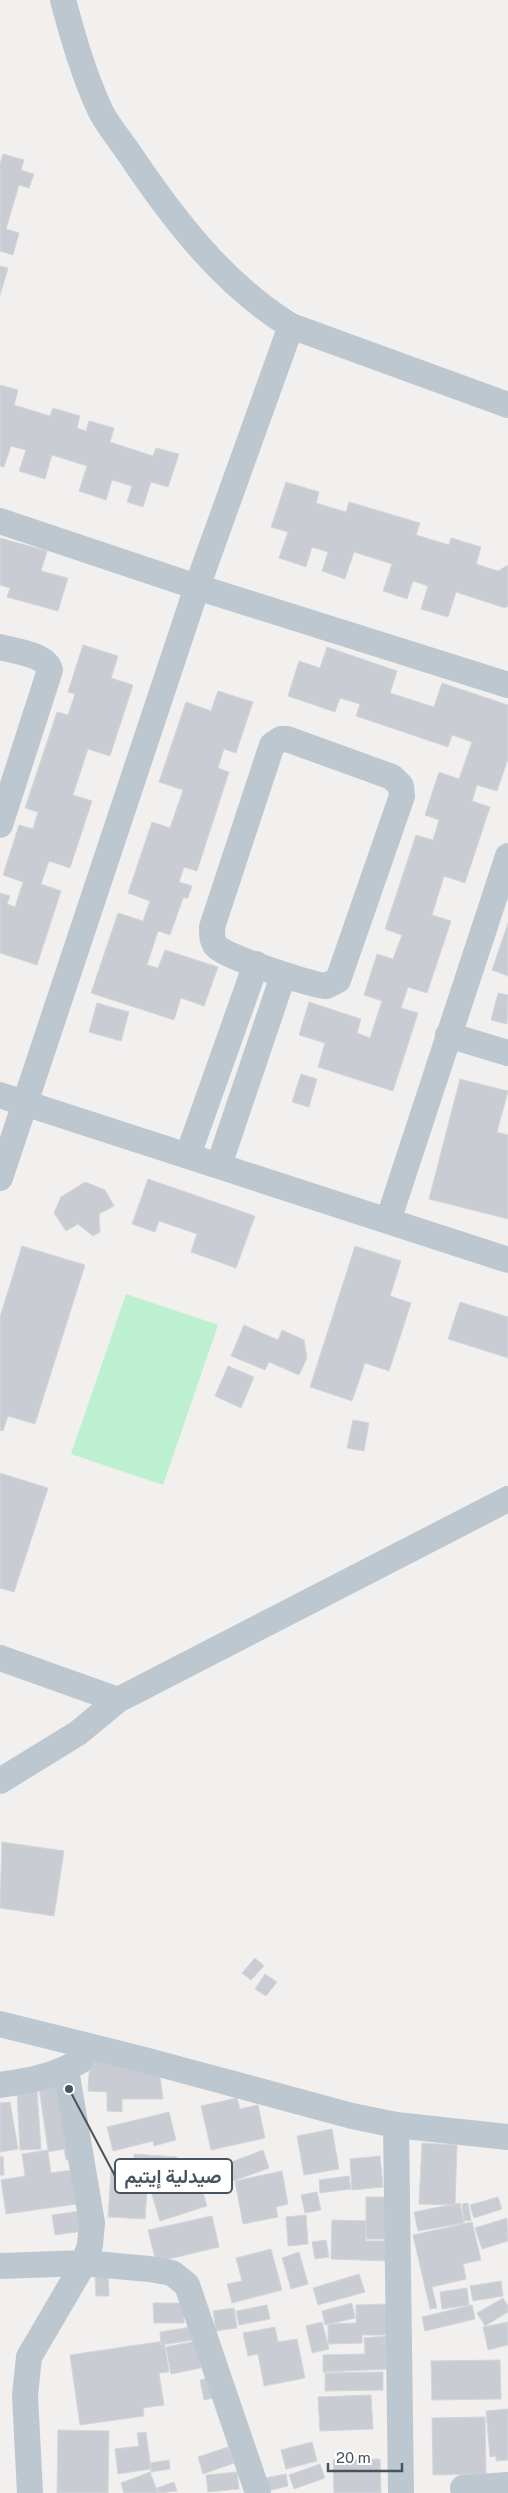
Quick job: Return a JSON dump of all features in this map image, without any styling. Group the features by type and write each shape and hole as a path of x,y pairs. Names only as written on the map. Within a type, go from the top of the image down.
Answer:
{"street":[{"path":"63,0 75,45 101,112 190,238 263,309 291,326 508,405"},
{"path":"0,1178 12,1099 291,326"},
{"path":"0,522 197,587 508,685"},
{"path":"0,647 42,659 50,670 0,825"},
{"path":"287,739 392,777 401,786 402,796 338,980 326,986 283,976 256,964 219,949 212,937 212,927 272,745 276,741 287,739"},
{"path":"388,1221 508,856"},
{"path":"188,1155 256,964"},
{"path":"219,1165 283,976"},
{"path":"448,1035 508,1053"},
{"path":"12,1099 508,1260"},
{"path":"0,1781 78,1733 118,1700 508,1499"},
{"path":"0,1658 118,1700"},
{"path":"0,2024 98,2050 141,2059 352,2116 396,2125 508,2137"},
{"path":"0,2085 31,2080 66,2070 98,2050"},
{"path":"30,2493 25,2394 29,2358 84,2263 90,2245 92,2223 66,2070"},
{"path":"396,2125 401,2493"},
{"path":"0,2266 84,2263 172,2273 187,2285 258,2493"},
{"path":"463,2488 508,2485"}],"green space":[{"path":"126,1294 218,1325 163,1485 71,1454"}],"building":[{"path":"3,154 24,160 21,170 34,174 29,188 19,185 6,229 19,233 13,255 0,251 0,164"},
{"path":"0,266 8,268 0,295"},
{"path":"0,385 18,390 14,405 50,416 53,408 80,416 77,428 86,431 89,421 114,428 110,442 153,456 156,448 179,454 168,487 151,482 143,507 127,502 132,486 112,480 106,500 79,491 87,466 52,455 45,479 19,471 26,450 11,446 4,467 0,466"},
{"path":"286,482 319,492 316,503 346,512 349,502 420,523 416,535 449,545 451,538 481,547 476,564 498,571 508,565 508,606 505,608 456,592 448,617 421,609 428,586 413,581 407,599 383,591 392,564 354,552 345,579 322,571 328,552 312,547 306,567 279,558 288,532 271,527"},
{"path":"0,538 47,551 41,571 68,578 58,611 7,597 10,588 0,585"},
{"path":"83,645 118,656 111,678 133,685 110,756 88,749 73,795 92,801 70,868 49,861 41,884 61,891 37,965 0,953 0,893 10,896 7,904 15,907 23,882 3,875 19,825 33,829 38,812 25,808 57,712 68,715 75,694 68,692"},
{"path":"327,647 397,671 390,693 434,707 442,683 508,705 508,759 497,791 477,785 472,801 490,807 465,883 444,876 432,915 451,921 427,993 408,987 401,1008 418,1013 393,1091 318,1067 325,1043 299,1035 309,1002 361,1019 357,1033 370,1038 382,1001 364,995 377,954 393,959 402,935 385,929 416,835 433,840 439,820 425,815 439,772 459,779 472,742 452,735 448,747 356,716 360,704 340,698 335,712 288,696 299,661 320,668"},
{"path":"218,691 253,702 236,753 224,749 218,768 229,772 197,871 184,867 179,882 192,886 188,898 183,898 170,935 158,931 147,965 158,968 165,950 218,967 204,1006 181,998 174,1020 91,993 118,913 143,921 150,901 128,893 152,822 170,828 183,790 159,782 186,702 211,711"},
{"path":"508,923 508,976 492,970"},
{"path":"498,993 508,995 507,1024 491,1020"},
{"path":"97,1003 129,1012 121,1041 89,1032"},
{"path":"301,1074 317,1079 309,1107 292,1102"},
{"path":"460,1079 508,1091 497,1132 508,1135 508,1219 429,1199"},
{"path":"148,1179 255,1216 236,1268 191,1252 197,1234 159,1221 155,1232 132,1224"},
{"path":"85,1182 105,1190 114,1206 99,1214 100,1232 93,1236 78,1224 66,1231 54,1213 61,1197"},
{"path":"22,1246 85,1265 35,1424 8,1416 3,1431 0,1430 0,1317"},
{"path":"355,1246 401,1261 390,1296 411,1303 389,1371 365,1363 352,1401 310,1387"},
{"path":"460,1302 508,1317 508,1358 448,1339"},
{"path":"244,1325 278,1340 282,1330 304,1340 307,1358 299,1375 269,1362 265,1370 231,1356"},
{"path":"228,1366 254,1377 241,1408 215,1396"},
{"path":"353,1420 369,1423 364,1451 347,1448"},
{"path":"0,1473 48,1488 14,1592 0,1588"},
{"path":"2,1842 64,1851 54,1916 0,1908"},
{"path":"255,1958 264,1966 251,1980 242,1973"},
{"path":"265,1974 277,1982 266,1996 255,1989"},
{"path":"90,2058 159,2068 163,2099 122,2099 122,2112 107,2111 107,2092 88,2091"},
{"path":"65,2084 90,2157 66,2160 64,2149 48,2152 51,2173 79,2169 84,2203 6,2214 1,2180 25,2176 22,2154 48,2150 39,2088"},
{"path":"37,2091 41,2149 20,2150 17,2092"},
{"path":"237,2098 240,2109 258,2105 265,2138 211,2150 201,2106"},
{"path":"10,2102 18,2149 0,2152 0,2103"},
{"path":"169,2112 176,2140 154,2146 153,2141 113,2151 107,2127"},
{"path":"332,2129 339,2169 304,2175 297,2136"},
{"path":"422,2143 457,2145 455,2205 419,2204"},
{"path":"263,2150 269,2168 233,2181 226,2164"},
{"path":"134,2154 177,2157 176,2178 148,2176 145,2219 108,2217 111,2170 134,2171"},
{"path":"3,2156 4,2175 0,2175 0,2157"},
{"path":"380,2156 383,2187 352,2190 350,2159"},
{"path":"282,2171 288,2204 276,2207 278,2217 243,2224 235,2181"},
{"path":"197,2173 207,2206 160,2221 150,2188"},
{"path":"349,2176 351,2189 320,2193 319,2180"},
{"path":"317,2192 321,2210 305,2213 301,2195"},
{"path":"366,2197 386,2197 387,2239 366,2239"},
{"path":"498,2197 502,2209 474,2218 470,2205"},
{"path":"460,2203 464,2223 418,2231 414,2212"},
{"path":"468,2203 471,2220 464,2221 462,2204"},
{"path":"87,2210 90,2230 55,2235 52,2215"},
{"path":"306,2215 308,2244 288,2246 286,2217"},
{"path":"212,2216 219,2247 156,2262 148,2230"},
{"path":"507,2218 508,2241 482,2249 475,2228"},
{"path":"332,2220 366,2221 366,2241 390,2241 389,2261 331,2259"},
{"path":"472,2222 481,2260 463,2264 466,2279 432,2287 437,2308 430,2309 413,2235"},
{"path":"326,2240 329,2257 315,2259 312,2242"},
{"path":"271,2249 282,2290 232,2303 227,2284 242,2281 236,2258"},
{"path":"299,2252 308,2284 291,2289 282,2258"},
{"path":"108,2272 109,2296 96,2296 95,2273"},
{"path":"359,2274 365,2292 318,2305 313,2288"},
{"path":"501,2281 503,2296 473,2301 470,2286"},
{"path":"467,2288 469,2305 442,2309 440,2292"},
{"path":"503,2298 508,2306 508,2312 485,2326 477,2313"},
{"path":"153,2303 184,2303 184,2323 154,2323"},
{"path":"352,2303 355,2318 325,2325 322,2311"},
{"path":"386,2304 387,2335 362,2335 362,2343 328,2344 328,2324 356,2323 356,2305"},
{"path":"267,2305 270,2319 239,2325 236,2311"},
{"path":"472,2305 475,2319 425,2331 422,2317"},
{"path":"234,2308 237,2328 216,2331 213,2311"},
{"path":"322,2322 329,2349 312,2353 306,2326"},
{"path":"508,2322 508,2345 488,2350 483,2327"},
{"path":"191,2327 193,2340 161,2345 160,2332"},
{"path":"275,2327 278,2342 297,2339 305,2378 264,2386 258,2354 248,2356 243,2333"},
{"path":"388,2336 389,2369 323,2372 323,2355 365,2354 364,2338"},
{"path":"164,2341 169,2372 159,2373 164,2405 143,2408 144,2416 80,2425 70,2355"},
{"path":"196,2341 201,2368 171,2374 166,2347"},
{"path":"500,2360 501,2399 432,2400 431,2361"},
{"path":"383,2372 383,2390 325,2391 325,2373"},
{"path":"213,2377 218,2397 204,2400 200,2380"},
{"path":"371,2395 373,2429 320,2431 318,2397"},
{"path":"508,2409 508,2460 496,2461 496,2456 490,2457 486,2411"},
{"path":"485,2417 486,2474 433,2475 432,2418"},
{"path":"58,2430 109,2431 108,2493 57,2493"},
{"path":"146,2432 151,2469 118,2474 115,2449 139,2446 137,2433"},
{"path":"312,2442 317,2461 286,2469 281,2450"},
{"path":"228,2447 234,2463 203,2474 198,2457"},
{"path":"380,2459 381,2493 334,2493 333,2460"},
{"path":"169,2460 170,2469 151,2472 150,2463"},
{"path":"320,2464 325,2478 294,2489 289,2475"},
{"path":"150,2472 158,2493 124,2493 121,2483"},
{"path":"237,2472 239,2489 208,2492 206,2475"},
{"path":"286,2474 288,2486 268,2491 265,2478"},
{"path":"174,2482 177,2491 159,2493 157,2488"}],"place":[{"name":"صيدلية إيتيم","path":"69,2089"}]}
